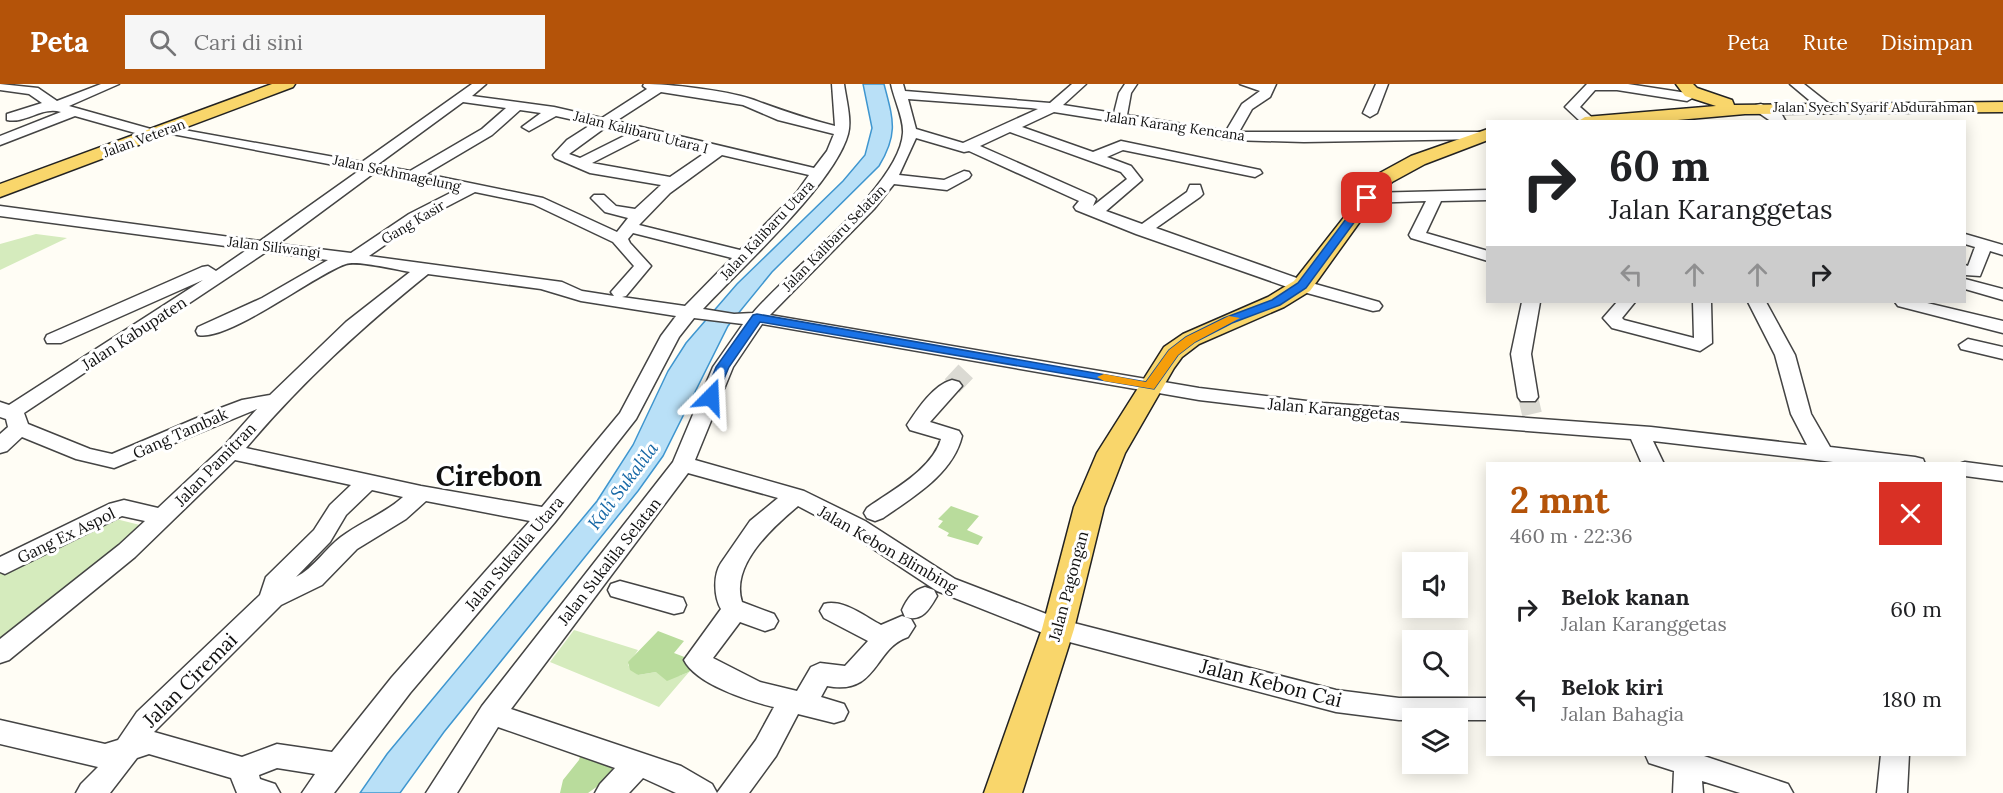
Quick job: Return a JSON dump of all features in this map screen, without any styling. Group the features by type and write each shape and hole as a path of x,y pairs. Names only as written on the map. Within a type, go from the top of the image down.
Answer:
{"main road":[{"name":"Jalan Veteran","path":"0,191 287,84"},
{"name":"Jalan Syech Syarif Abdurahman","path":"1614,120 1686,96 1753,108 2003,107"},
{"path":"1302,286 1367,198 1385,178 1398,169 1486,134"},
{"name":"Jalan Pagongan","path":"1003,793 1058,629 1089,507 1111,453 1150,386 1173,352 1191,339 1276,302 1302,286"}],"street":[{"path":"5,120 113,84"},
{"path":"637,84 661,86 711,98 747,102 783,117 842,132 838,84"},
{"path":"711,98 734,84"},
{"path":"899,89 910,132 962,149 1053,107 1080,84"},
{"path":"1119,119 1125,93 1131,84"},
{"path":"1246,84 1269,86"},
{"path":"1370,113 1382,84"},
{"path":"1796,84 1826,107"},
{"path":"54,339 178,286 261,245 366,174 369,167 466,99 477,85"},
{"path":"0,86 33,91 86,94"},
{"path":"661,86 572,143 560,154 579,164 622,176 671,182"},
{"path":"1220,159 1248,107 1269,86"},
{"path":"1588,120 1572,107 1592,86 1611,88 1616,86 1686,96"},
{"name":"Jalan Karang Kencana","path":"899,89 1053,107 1231,136 1304,138 1486,134"},
{"path":"33,91 54,105"},
{"name":"Jalan Kalibaru Utara I","path":"466,99 554,111 819,173"},
{"name":"Jalan Sekhmagelung","path":"54,105 160,132 369,167 538,201 629,227"},
{"path":"410,177 495,127 519,105"},
{"path":"1753,108 1776,116 1778,120"},
{"path":"0,141 75,111"},
{"path":"529,127 554,111"},
{"path":"1010,127 1126,169 1135,180 1100,208 1098,213"},
{"path":"579,164 643,132"},
{"name":"Jalan Kalibaru Utara","path":"697,308 802,195 819,173 842,132"},
{"name":"Jalan Kalibaru Selatan","path":"744,316 808,263 868,206 890,179 907,147 910,132"},
{"path":"475,139 501,143"},
{"path":"1094,157 1120,145 1255,173"},
{"path":"969,146 1088,199 1082,207 1142,231 1302,286 1373,306"},
{"path":"620,292 644,266 622,245 629,227 671,182 718,151"},
{"path":"890,179 947,185 964,175"},
{"name":"Gang Kasir","path":"205,331 268,302 350,257 415,217 472,188"},
{"path":"1142,231 1195,194 1196,188"},
{"path":"1367,198 1486,195"},
{"path":"1436,196 1417,235 1486,254"},
{"path":"599,198 602,204 629,227 743,256"},
{"name":"Jalan Siliwangi","path":"0,212 350,257 424,270 549,287 591,287 744,316"},
{"path":"1966,239 2003,250"},
{"name":"Jalan Kabupaten","path":"0,446 11,415 261,245"},
{"path":"1966,270 1974,272 1983,245"},
{"name":"Jalan Pamitran","path":"0,653 127,551 231,452 276,400 376,306 424,270"},
{"path":"1966,284 2003,295"},
{"name":"Jalan Siliwangi","path":"549,287 581,296 697,308"},
{"path":"1531,303 1521,354 1531,412"},
{"path":"1625,303 1613,316 1615,322 1701,344 1702,303"},
{"path":"1758,303 1785,355 1801,414 1822,453"},
{"path":"1911,303 1953,309 2003,327"},
{"name":"Jalan Sukalila Utara","path":"317,793 401,685 547,516 628,415 670,336 697,308"},
{"name":"Jalan Karanggetas","path":"744,316 973,362 1323,409 1531,412 1639,433 1885,462"},
{"name":"Jalan Sukalila Selatan","path":"441,793 492,714 608,587 683,464 744,316"},
{"path":"1968,345 2003,353"},
{"path":"866,520 920,480 950,449 952,436 917,425 933,404 952,386"},
{"name":"Gang Tambak","path":"11,415 84,454 114,461 225,412 276,400"},
{"path":"1639,433 1652,462"},
{"path":"231,452 421,493 547,516"},
{"name":"Jalan Kebon Blimbing","path":"683,464 796,496 866,520 916,606 972,597 1058,629"},
{"path":"1966,469 2003,474"},
{"name":"Jalan Ciremai","path":"272,599 275,583 322,536 338,510 368,481"},
{"name":"Jalan Ciremai","path":"91,793 111,773 147,720 272,599 313,579 349,543 398,514 421,493"},
{"path":"765,621 733,609 728,600 729,569 745,549 758,526 796,496"},
{"name":"Gang Ex Aspol","path":"5,565 117,509 124,508 163,517"},
{"path":"322,536 349,543"},
{"path":"608,587 674,605"},
{"path":"833,611 916,606"},
{"path":"732,793 797,702 820,674 842,680 856,675 916,606"},
{"path":"733,609 730,617 699,658 698,663 753,691 834,712"},
{"name":"Jalan Kebon Cai","path":"1058,629 1336,701 1399,709 1486,709"},
{"path":"492,714 670,775 702,793"},
{"path":"0,732 105,756 149,742 242,769 277,756 338,765"},
{"path":"1661,756 1688,779 1778,793"},
{"path":"1892,793 1895,756"},
{"path":"610,793 637,764"},
{"path":"242,769 249,788 265,793"}],"green space":[{"path":"36,234 67,238 0,270 0,244"},
{"path":"951,506 979,516 967,530 983,537 978,545 947,536 949,533 938,527 943,521 938,519"},
{"path":"108,517 140,525 96,564 0,640 0,573"},
{"path":"574,630 638,650 628,665 638,675 656,672 679,676 689,672 659,707 550,662"},
{"path":"658,631 684,641 674,653 687,658 694,666 689,672 667,681 656,672 638,675 630,670 628,662"},
{"path":"574,753 608,763 616,773 588,793 560,793 563,780 579,760 580,756"}],"water":[{"name":"Kali Sukalila","path":"863,84 884,84 892,117 892,135 879,166 772,272 728,326 663,456 638,491 444,732 400,793 360,793 387,754 597,501 633,445 668,371 686,343 737,284 843,181 865,155 872,128"}],"tunnel":[{"path":"952,386 969,368"},
{"path":"1528,397 1532,414"}],"slow traffic":[{"path":"1104,377 1150,386 1173,352 1191,339 1234,318"}],"district":[{"name":"Cirebon","path":"489,476"}],"route":[{"path":"711,397 723,367 757,318 1150,386 1173,352 1191,339 1276,302 1302,286 1367,198"}]}
